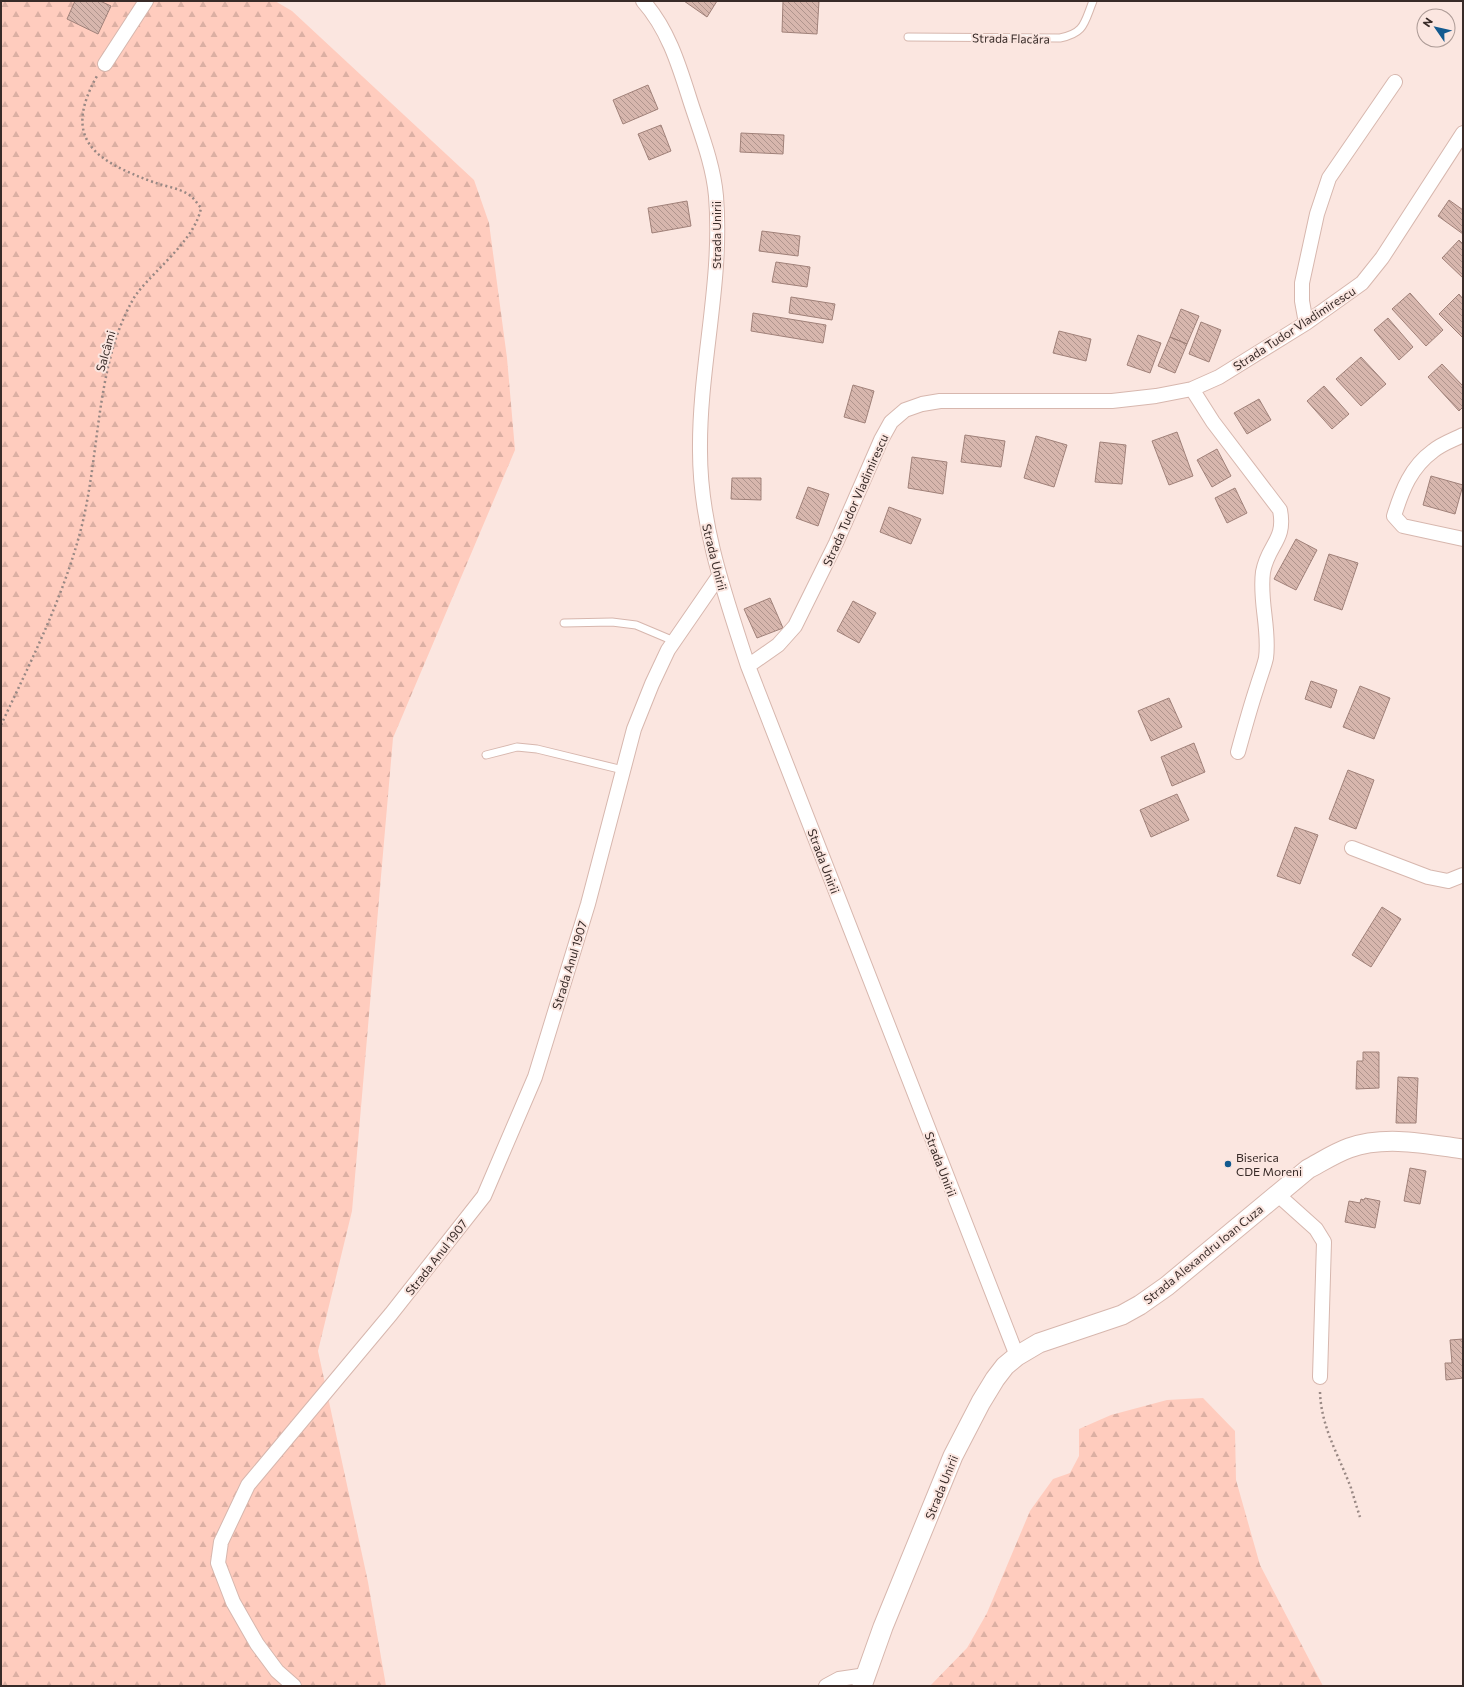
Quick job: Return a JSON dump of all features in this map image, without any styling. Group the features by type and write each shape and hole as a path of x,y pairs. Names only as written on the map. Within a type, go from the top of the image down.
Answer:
{"main road":[{"name":"Strada Alexandru Ioan Cuza","path":"1017,1356 1039,1343 1122,1315 1140,1305 1167,1286 1308,1169 1350,1148 1387,1141 1416,1142 1463,1149"},
{"name":"Strada Unirii","path":"864,1680 883,1627 953,1456 994,1379 1017,1356"}],"street":[{"path":"105,64 146,1"},
{"name":"Strada Unirii","path":"643,1 651,10 674,52 711,163 716,195 718,231 716,273 700,414 700,452 702,493 709,537 719,576 748,666 1017,1356"},
{"path":"1306,323 1302,301 1302,283 1317,214 1329,178 1395,82"},
{"name":"Strada Tudor Vladimirescu","path":"748,666 778,645 795,626 836,543 881,440 891,422 905,410 940,400 1112,401 1156,396 1192,389 1219,377 1306,323 1347,295 1370,274 1463,133"},
{"path":"1192,389 1213,422 1280,510 1283,522 1280,536 1270,550 1263,571 1261,590 1266,637 1266,658 1238,752"},
{"path":"1463,435 1433,450 1412,470 1399,497 1394,516 1403,526 1463,539"},
{"name":"Strada Anul 1907","path":"294,1686 277,1672 257,1644 234,1602 218,1564 221,1542 248,1485 391,1314 484,1196 535,1077 588,904 634,729 652,684 674,642 719,576"},
{"path":"1352,848 1428,877 1448,881 1463,875"},
{"path":"1277,1194 1316,1229 1324,1242 1320,1377"},
{"path":"826,1686 839,1679 864,1680"}],"lane":[{"name":"Strada Flacăra","path":"908,37 1060,38 1073,35 1082,28 1093,1"},
{"path":"564,623 612,622 636,625 674,642"},
{"path":"486,755 517,747 537,749 623,770"}],"path":[{"name":"Salcâmi","path":"1,725 54,613 71,565 93,473 106,377 116,337 137,293 191,231 199,218 200,208 189,194 118,168 94,150 83,135 81,114 89,91 105,64"},
{"path":"1320,1377 1321,1408 1325,1425 1351,1488 1360,1517"}],"green space":[{"path":"1,1 275,1 292,11 474,180 489,223 507,358 515,450 393,738 352,1211 318,1351 368,1582 386,1686 1,1686"},
{"path":"1203,1398 1235,1431 1236,1480 1260,1565 1323,1686 930,1686 967,1648 987,1613 1030,1511 1053,1479 1070,1473 1079,1456 1079,1429 1111,1415 1167,1400"}],"building":[{"path":"75,1 100,1 111,6 98,34 67,19"},
{"path":"684,1 717,1 707,17"},
{"path":"783,1 819,1 817,34 782,32"},
{"path":"648,85 658,109 623,124 613,100"},
{"path":"661,125 671,151 649,160 638,134"},
{"path":"741,133 784,135 783,154 740,152"},
{"path":"1449,200 1463,210 1463,234 1438,216"},
{"path":"687,201 691,226 652,233 648,208"},
{"path":"762,231 800,236 798,256 759,251"},
{"path":"1459,240 1463,244 1463,278 1442,258"},
{"path":"776,262 810,267 807,287 772,282"},
{"path":"1410,293 1443,330 1426,346 1392,309"},
{"path":"1459,294 1463,299 1463,338 1439,314"},
{"path":"791,297 835,304 832,320 789,313"},
{"path":"1181,309 1199,316 1187,344 1170,337"},
{"path":"753,313 826,325 823,343 751,331"},
{"path":"1388,318 1413,347 1399,360 1374,330"},
{"path":"1201,322 1221,330 1209,362 1189,354"},
{"path":"1059,331 1091,339 1086,361 1053,353"},
{"path":"1138,335 1161,343 1150,373 1127,365"},
{"path":"1170,337 1187,344 1175,373 1158,366"},
{"path":"1361,357 1386,384 1361,406 1336,379"},
{"path":"1442,364 1463,386 1463,407 1459,411 1428,377"},
{"path":"853,385 874,391 865,423 844,417"},
{"path":"1324,386 1349,414 1332,429 1307,401"},
{"path":"1259,399 1271,420 1247,434 1234,413"},
{"path":"1177,432 1193,476 1169,485 1152,441"},
{"path":"965,435 1005,441 1001,467 961,462"},
{"path":"1036,436 1067,445 1054,487 1024,478"},
{"path":"1100,442 1126,445 1122,484 1095,482"},
{"path":"1217,449 1231,476 1212,487 1197,460"},
{"path":"912,457 947,462 943,494 908,488"},
{"path":"1431,476 1463,485 1455,514 1423,505"},
{"path":"732,478 761,478 761,500 731,499"},
{"path":"808,487 829,494 818,526 796,518"},
{"path":"1235,488 1247,513 1227,523 1215,498"},
{"path":"889,507 921,519 911,544 880,532"},
{"path":"1296,539 1317,550 1296,590 1274,579"},
{"path":"1329,554 1358,563 1342,610 1314,600"},
{"path":"770,598 783,628 757,638 744,609"},
{"path":"853,601 876,613 859,643 837,631"},
{"path":"1311,681 1337,690 1331,708 1305,699"},
{"path":"1360,686 1390,698 1374,739 1343,727"},
{"path":"1169,698 1182,727 1151,741 1138,711"},
{"path":"1194,743 1205,772 1172,786 1161,757"},
{"path":"1348,770 1374,780 1356,829 1329,819"},
{"path":"1177,794 1189,820 1151,837 1140,810"},
{"path":"1295,827 1318,835 1300,884 1277,876"},
{"path":"1382,907 1401,919 1371,967 1352,955"},
{"path":"1363,1052 1379,1052 1379,1088 1356,1089 1357,1061 1363,1061"},
{"path":"1398,1077 1418,1078 1416,1123 1396,1123"},
{"path":"1410,1168 1426,1171 1420,1204 1404,1201"},
{"path":"1365,1198 1380,1201 1375,1228 1345,1222 1349,1201 1360,1203 1361,1199 1364,1200"},
{"path":"1463,1339 1463,1378 1446,1380 1445,1363 1452,1363 1450,1340"}],"place":[{"name":"Biserica CDE Moreni","path":"1228,1164"}]}
